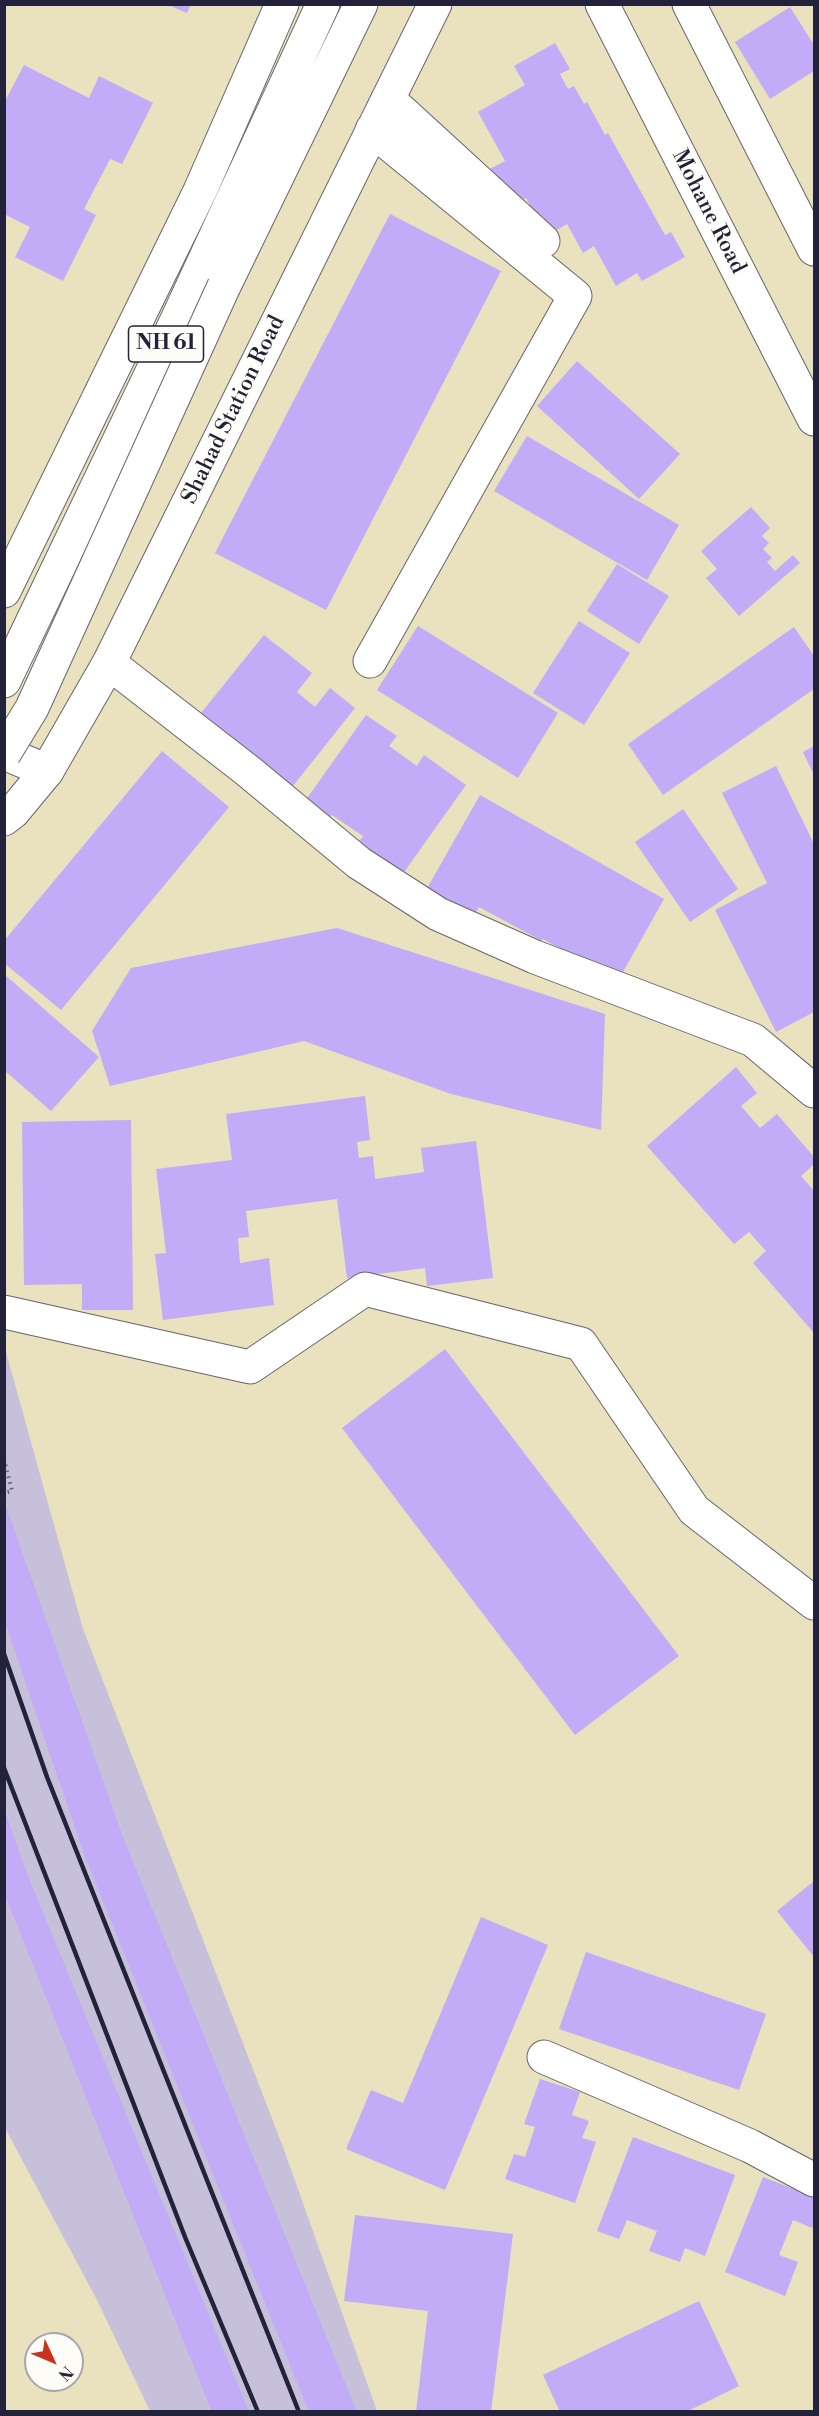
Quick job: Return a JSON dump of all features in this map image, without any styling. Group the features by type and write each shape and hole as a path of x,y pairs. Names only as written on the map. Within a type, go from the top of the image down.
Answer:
{"main road":[{"path":"4,591 200,191 282,4"},
{"name":"NH 61","path":"4,681 177,320 323,4"},
{"name":"NH 61","path":"4,754 32,708 224,286 361,4"},
{"name":"Shahad Station Road","path":"4,819 13,812 47,771 109,663 435,4"},
{"name":"Mohane Road","path":"602,4 814,419"},
{"path":"689,4 814,249"},
{"path":"388,99 543,241"},
{"path":"370,661 575,296 372,130"},
{"path":"109,663 248,771 359,863 438,914 535,957 753,1040 814,1090"},
{"path":"4,754 47,771"},
{"path":"4,1312 250,1366 365,1288 580,1344 694,1510 814,1603"},
{"path":"544,2057 750,2146 814,2180"}],"path":[{"path":"4,1459 12,1491 4,1493"}],"shaded area":[{"path":"4,1345 83,1629 283,2147 377,2411 150,2411 96,2298 5,2128"}],"building":[{"path":"166,4 191,4 187,13"},
{"path":"790,7 814,45 814,71 770,99 735,42"},
{"path":"555,43 570,69 560,74 568,89 574,86 584,104 587,102 605,135 608,133 665,235 671,232 685,257 642,281 637,273 616,286 594,246 583,253 567,224 547,236 526,198 511,207 490,169 505,161 478,112 525,85 514,66"},
{"path":"24,65 89,98 99,76 153,103 122,164 110,159 84,209 96,215 63,281 15,257 30,227 4,214 4,103"},
{"path":"390,214 501,271 326,610 215,553"},
{"path":"577,361 680,454 639,499 537,406"},
{"path":"527,436 679,525 647,580 494,491"},
{"path":"751,507 770,528 762,536 769,543 763,549 772,558 767,562 775,571 793,555 800,563 739,616 706,578 717,569 701,551"},
{"path":"617,564 669,596 639,644 587,611"},
{"path":"579,621 630,653 584,725 533,693"},
{"path":"418,626 558,713 518,778 377,690"},
{"path":"794,627 814,656 814,689 663,795 628,744"},
{"path":"264,635 312,673 297,692 315,707 330,688 355,708 289,791 261,769 265,763 236,741 232,746 197,718"},
{"path":"366,715 397,736 389,746 417,766 424,755 466,785 402,875 358,843 363,836 332,815 327,821 303,804"},
{"path":"814,746 814,775 803,752"},
{"path":"162,751 229,807 61,1010 4,963 4,941"},
{"path":"776,766 814,844 814,1012 776,1032 715,910 767,883 722,793"},
{"path":"480,795 664,899 618,981 543,939 542,941 479,907 472,919 425,892"},
{"path":"683,809 738,889 690,922 635,842"},
{"path":"337,928 605,1014 601,1130 451,1094 304,1041 110,1086 92,1031 131,968"},
{"path":"4,974 99,1057 51,1111 4,1070"},
{"path":"736,1067 757,1093 741,1106 760,1128 777,1114 814,1157 814,1164 801,1176 814,1191 814,1333 753,1263 766,1251 749,1232 734,1244 647,1146"},
{"path":"365,1096 370,1140 357,1142 359,1158 373,1156 375,1179 424,1172 421,1148 476,1141 493,1278 427,1286 425,1268 347,1278 337,1199 246,1211 249,1237 238,1238 240,1263 269,1258 274,1305 163,1320 155,1254 166,1253 156,1169 232,1160 226,1114"},
{"path":"131,1120 133,1310 82,1310 82,1284 24,1285 22,1122"},
{"path":"445,1349 679,1656 575,1735 342,1428"},
{"path":"4,1501 123,1837 357,2412 309,2412 84,1854 4,1619"},
{"path":"5,1812 28,1876 249,2412 212,2412 5,1895"},
{"path":"814,1881 814,1957 777,1911"},
{"path":"481,1917 548,1945 445,2190 346,2149 371,2090 403,2103"},
{"path":"586,1952 766,2014 739,2090 559,2029"},
{"path":"540,2079 580,2092 572,2115 589,2121 582,2138 596,2142 575,2203 505,2179 514,2154 525,2157 535,2127 524,2124"},
{"path":"633,2137 735,2175 705,2256 685,2248 680,2262 649,2251 657,2231 627,2220 619,2239 597,2231"},
{"path":"763,2177 814,2197 812,2228 793,2220 779,2255 798,2262 785,2296 725,2272"},
{"path":"355,2215 513,2234 491,2412 416,2412 428,2311 344,2301"},
{"path":"699,2301 739,2386 686,2412 560,2412 543,2375"}],"railway":[{"path":"4,1654 47,1777 299,2412"},
{"path":"4,1768 185,2237 258,2412"}]}
